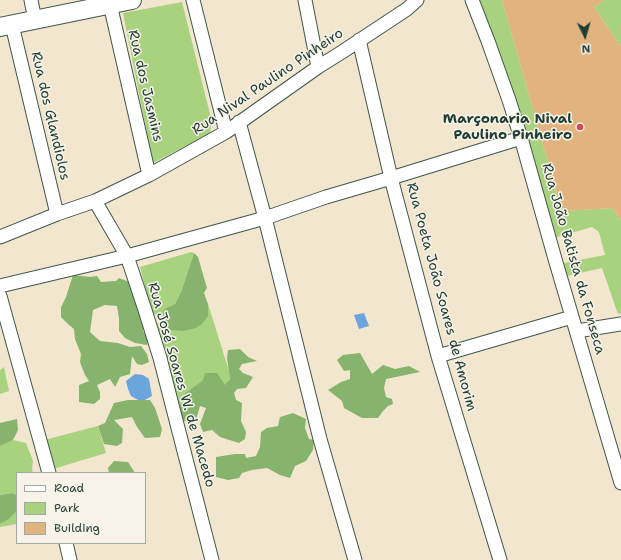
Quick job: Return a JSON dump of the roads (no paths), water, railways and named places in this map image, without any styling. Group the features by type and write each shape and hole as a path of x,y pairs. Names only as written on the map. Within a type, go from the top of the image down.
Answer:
{"main road":[{"path":"6,26 129,0"}],"street":[{"path":"31,0 35,20"},
{"path":"193,0 226,132"},
{"path":"305,0 318,68"},
{"name":"Rua Nival Paulino Pinheiro","path":"0,237 57,214 95,201 149,175 226,132 238,122 359,40 406,4 417,0"},
{"name":"Rua João Batista da Fonseca","path":"472,0 522,138 572,317 621,483"},
{"name":"Rua dos Jasmins","path":"110,4 149,175"},
{"name":"Rua dos Glandiolos","path":"6,26 57,214"},
{"name":"Rua Poeta João Soares de Amorim","path":"359,40 391,178 438,356 500,560"},
{"path":"238,122 266,218 320,439 355,560"},
{"path":"0,286 127,256 266,218 326,197 522,138"},
{"name":"Rua José Soares W. de Macedo","path":"95,201 127,256 146,310 160,358 212,560"},
{"path":"0,296 49,472"},
{"path":"438,356 572,317"},
{"path":"577,331 621,324"},
{"path":"66,544 70,560"}],"water":[{"path":"364,313 369,326 359,329 354,315"},
{"path":"135,374 143,375 149,379 152,396 145,400 138,400 131,396 128,389 126,381"}],"place":[{"name":"Marçonaria Nival Paulino Pinheiro","path":"580,127"}]}
